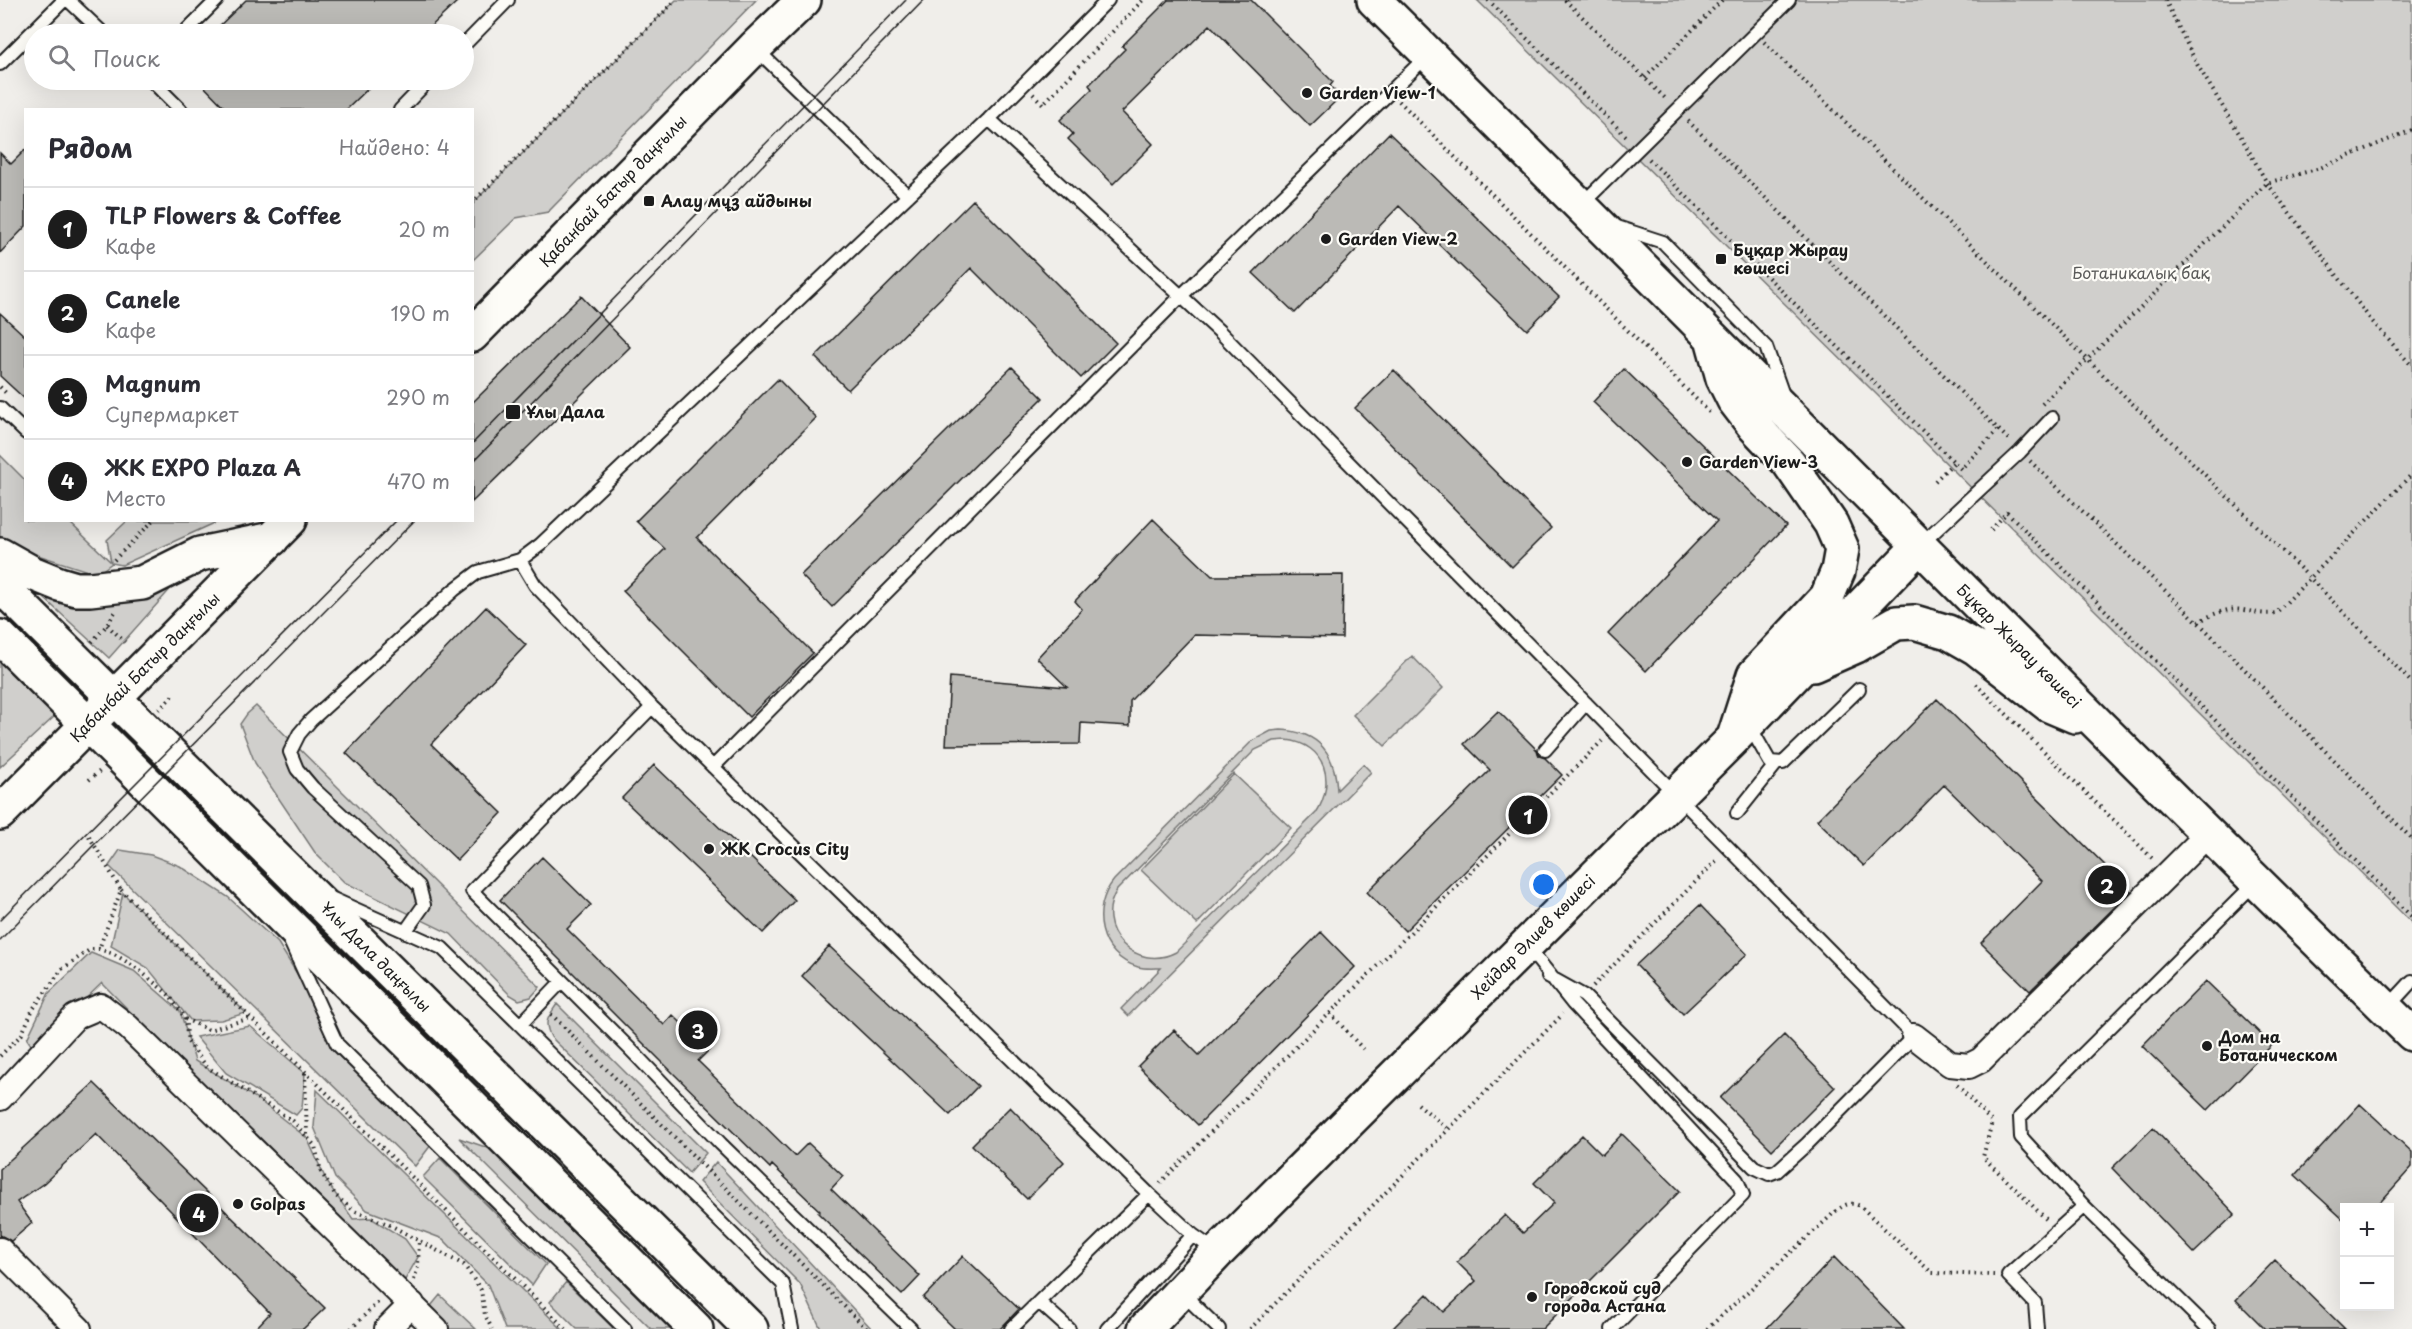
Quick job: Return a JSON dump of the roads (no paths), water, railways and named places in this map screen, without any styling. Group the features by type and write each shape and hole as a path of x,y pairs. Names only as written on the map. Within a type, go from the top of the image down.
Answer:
{"street":[{"name":"Қабанбай Батыр даңғылы","path":"754,48 794,0"},
{"name":"Қабанбай Батыр даңғылы","path":"474,333 804,0"},
{"name":"Бұқар Жырау көшесі","path":"1374,0 1711,334 1946,574 2412,1034"},
{"path":"1711,334 1723,378 1734,400 1754,426 1789,463 1831,524 1842,549 1838,572 1827,597 1754,675 1740,732"},
{"name":"Қабанбай Батыр даңғылы","path":"0,813 281,530"},
{"path":"0,555 32,573 76,589 83,589 142,582 200,554 281,530"},
{"name":"Хейдар Әлиев көшесі","path":"1145,1329 1182,1293 1206,1244 1526,944 1740,732 1920,545"},
{"name":"Ұлы Дала даңғылы","path":"0,585 752,1329"},
{"path":"1797,673 1856,646 1896,623 1914,622 1948,632 1976,648 2049,705 2101,727"},
{"path":"0,638 696,1329"},
{"path":"1914,1036 1950,1064 1969,1066 1981,1060 2208,834"},
{"path":"0,1098 75,1017 101,1006 128,1027 436,1329"},
{"path":"3,1258 79,1329"},
{"path":"387,1329 412,1304"}],"lane":[{"path":"41,24 66,0 93,24"},
{"path":"193,24 217,0"},
{"path":"474,35 508,0"},
{"path":"405,932 424,905 419,886 313,788 297,769 290,752 298,734 454,590 478,572 520,560 540,545 908,196 1108,0"},
{"path":"1789,0 1639,149 1588,212 1663,242 1766,347 1791,416"},
{"path":"0,64 24,41"},
{"path":"754,48 908,196"},
{"path":"713,767 1181,296 1428,54"},
{"path":"161,90 179,108"},
{"path":"402,108 419,90"},
{"path":"988,119 1220,332 1914,1036 1807,1144 1778,1171 1770,1174 1754,1167 1584,996 1548,976"},
{"path":"0,408 24,431"},
{"path":"1920,545 2020,452 2052,418"},
{"path":"520,560 536,585 652,707 1149,1194 1206,1244 1107,1329"},
{"path":"1740,732 1770,762 1783,763 1859,689"},
{"path":"1545,750 1586,703"},
{"path":"652,707 472,891 721,1144 911,1329"},
{"path":"1737,813 1776,764"},
{"path":"2209,1329 2084,1206 2021,1137 2020,1117 2256,882"},
{"path":"304,885 442,948 783,1284 792,1329"},
{"path":"277,913 337,1044 625,1329"},
{"path":"1526,944 1548,976 1573,1004 1737,1180 1743,1195 1612,1329"},
{"path":"520,1025 562,981"},
{"path":"2386,1008 2412,981"},
{"path":"1011,1329 1149,1194"},
{"path":"2037,1329 2035,1303 2008,1275 2084,1206"},
{"path":"1182,1293 1219,1329"},
{"path":"1039,1302 1069,1329"}],"tram line":[{"path":"474,442 906,0"},
{"path":"474,461 924,0"},
{"path":"0,920 395,522"},
{"path":"0,940 413,522"}],"place":[{"name":"Garden View-1","path":"1307,93"},
{"name":"Алау мұз айдыны","path":"649,201"},
{"name":"Garden View-2","path":"1326,239"},
{"name":"Бұқар Жырау көшесі","path":"1721,259"},
{"name":"Ұлы Дала","path":"513,412"},
{"name":"Garden View-3","path":"1687,462"},
{"name":"TLP Flowers & Coffee","path":"1528,815"},
{"name":"ЖК Crocus City","path":"709,849"},
{"name":"Canele","path":"2107,885"},
{"name":"Magnum","path":"698,1030"},
{"name":"Дом на Ботаническом","path":"2207,1046"},
{"name":"Golpas","path":"238,1204"},
{"name":"ЖК EXPO Plaza A","path":"199,1213"},
{"name":"Городской суд города Астана","path":"1532,1297"}],"park label":[{"name":"Ботаникалық бақ","path":"2141,273"}]}
